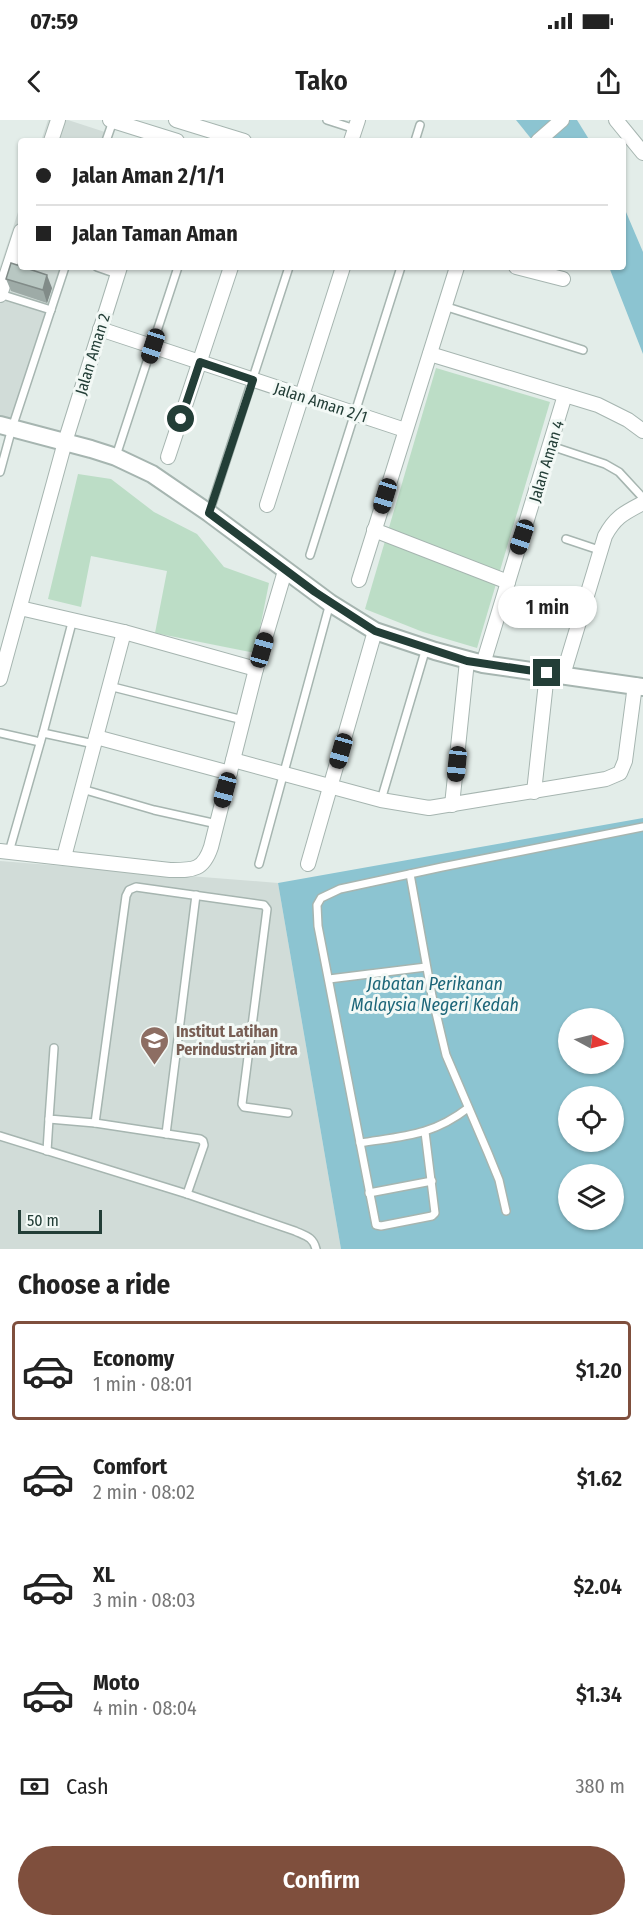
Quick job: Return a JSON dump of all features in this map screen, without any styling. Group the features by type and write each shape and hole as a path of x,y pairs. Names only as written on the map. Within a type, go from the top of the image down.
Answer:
{"street":[{"path":"52,138 58,120"},
{"path":"111,121 160,138 171,120"},
{"path":"176,120 234,138"},
{"path":"541,138 562,120"},
{"path":"616,120 643,153"},
{"path":"0,295 18,240"},
{"name":"Jalan Aman 2","path":"0,679 4,652 20,608 65,442 118,270"},
{"path":"168,457 230,270"},
{"path":"267,505 342,270"},
{"path":"359,580 456,270"},
{"path":"528,270 563,279"},
{"name":"Jalan Aman 2/1","path":"100,329 405,430"},
{"path":"430,354 598,405 628,420 643,431"},
{"name":"Jalan Aman 4","path":"452,805 475,662 508,582 565,395"},
{"path":"6,427 116,458 152,474 209,513 330,603 375,631 475,662 639,686 625,761 620,773 606,779 429,808 381,800 282,773 231,767 95,741"},
{"path":"534,792 555,674 599,550 612,522 643,503"},
{"path":"374,530 508,582"},
{"path":"4,851 170,870 192,869 201,866 207,859 217,824 256,669 285,571"},
{"path":"20,608 124,632 256,669"},
{"path":"308,864 375,631"},
{"path":"64,857 124,632"}],"lane":[{"path":"327,120 355,130"},
{"path":"107,138 111,121"},
{"path":"416,138 420,125"},
{"path":"0,472 6,427 64,270"},
{"path":"116,458 177,270"},
{"path":"209,513 288,270"},
{"path":"310,555 400,270"},
{"path":"0,295 51,310"},
{"path":"444,306 583,350"},
{"path":"551,446 605,464 620,472 643,498"},
{"path":"566,539 599,550"},
{"path":"259,864 330,603"},
{"path":"4,851 43,733 73,619"},
{"path":"381,800 426,648"},
{"path":"109,686 244,720"},
{"path":"0,733 40,742"},
{"path":"43,733 95,741"},
{"path":"82,789 154,810 217,824"},
{"path":"425,1132 436,1209 432,1216 376,1225 318,926 317,905 321,898 340,889 643,827"},
{"path":"410,874 426,967 446,1055 499,1180 506,1211"},
{"path":"95,1123 126,896 129,890 136,887 264,905 267,909 242,1104 244,1107 288,1113"},
{"path":"166,1134 196,895"},
{"path":"329,979 426,967"},
{"path":"47,1151 54,1048"},
{"path":"360,1143 425,1132 454,1119 468,1108"},
{"path":"49,1119 95,1123 200,1139 204,1145 187,1194"},
{"path":"0,1136 187,1194 309,1237 314,1241 316,1249"},
{"path":"369,1193 432,1181"}],"shaded area":[{"path":"48,120 68,120 108,133 106,138 42,138"},
{"path":"18,212 18,270 63,270 11,427 0,423 0,267"},
{"name":"Institut Latihan Perindustrian Jitra","path":"0,861 278,883 341,1249 0,1249"}],"green space":[{"path":"436,368 550,402 477,648 423,632 365,609"},
{"path":"78,474 111,479 154,512 197,534 224,567 269,583 255,653 155,633 167,571 91,556 81,607 48,599"}],"water":[{"path":"516,120 577,120 588,138 531,138"},
{"path":"626,212 643,252 643,354 610,270 626,270"},
{"name":"Jabatan Perikanan Malaysia Negeri Kedah","path":"643,818 643,1249 341,1249 278,883"}],"building":[{"path":"11,263 18,265 18,270 32,270 47,275 43,290 6,279"}],"place":[{"name":"Institut Latihan Perindustrian Jitra","path":"155,1066"}],"route":[{"path":"181,419 200,362 253,380 209,513 330,603 375,631 467,661 547,673"}]}
